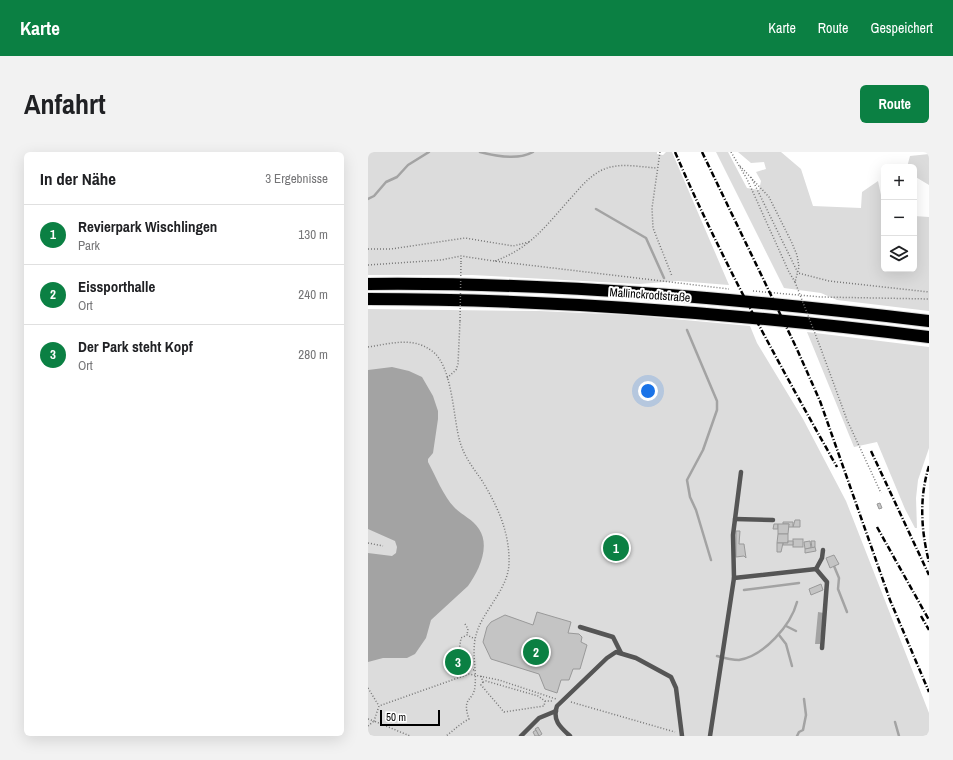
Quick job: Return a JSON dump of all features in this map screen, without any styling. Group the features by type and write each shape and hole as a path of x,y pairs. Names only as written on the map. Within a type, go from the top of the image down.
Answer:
{"highway":[{"name":"Mallinckrodtstraße","path":"368,284 473,285 630,292 775,304 929,321"},
{"name":"Mallinckrodtstraße","path":"368,299 455,299 630,307 784,321 929,337"}],"lane":[{"path":"710,736 734,578 733,535 741,472"},
{"path":"735,519 773,520"},
{"path":"816,569 822,558 823,550"},
{"path":"734,578 816,569"},
{"path":"816,569 827,582 822,648"},
{"path":"580,627 613,637 621,653"},
{"path":"570,736 557,723 556,711 561,701 611,654 621,653 654,667 671,677 676,688 682,735"},
{"path":"521,736 540,718 556,711"}],"path":[{"path":"660,152 656,168 652,208 653,228 672,276"},
{"path":"731,152 795,282 822,350 847,420 881,493"},
{"path":"494,262 514,254 531,242 586,181 603,170 622,165 656,168"},
{"path":"738,165 769,197 797,255 798,273 795,282"},
{"path":"751,177 798,273 829,281 929,292"},
{"path":"368,249 391,249 465,238 512,246 531,242"},
{"path":"447,378 456,370 458,364 461,256"},
{"path":"368,265 441,260 461,256 494,262 733,290"},
{"path":"749,291 820,297 929,299"},
{"path":"368,347 402,341 433,351 442,362 447,378 460,442 466,456 496,506 507,538 509,564 507,573 478,630 476,639 474,670 475,688 466,705 469,719 462,722 457,728 446,736"},
{"path":"368,543 383,546"},
{"path":"465,624 468,630 467,635"},
{"path":"467,635 476,639"},
{"path":"467,635 461,638 458,661 461,665 474,670"},
{"path":"379,706 464,675 474,674 549,695 561,701"},
{"path":"481,676 483,682 481,685 504,712 544,706 545,701"},
{"path":"483,682 538,696 545,701 561,701 586,706 682,735"},
{"path":"368,688 379,706 374,721 368,726"},
{"path":"368,719 410,736"}],"shaded area":[{"path":"368,152 657,152 657,154 663,155 666,152 672,152 729,285 678,281 639,284 472,275 368,275"},
{"path":"716,152 728,152 747,188 759,190 761,181 756,172 766,169 764,162 751,163 738,152 781,152 801,169 813,206 861,208 862,192 878,181 881,195 881,272 917,272 917,216 929,217 929,311 837,300 821,293 784,288"},
{"path":"929,154 929,185 917,178 917,164 908,164 910,156"},
{"path":"368,309 539,311 630,315 750,326 757,343 803,419 846,501 929,713 929,736 368,736"},
{"path":"807,332 929,347 929,448 918,480 916,498 917,528 915,528 905,509 877,442 854,447"},
{"path":"392,367 409,371 422,377 433,396 438,411 438,419 433,453 428,459 428,462 450,503 474,522 479,529 484,544 482,559 476,574 468,586 431,620 426,638 415,654 407,658 383,658 368,662 368,553 392,556 396,553 397,547 395,541 368,529 368,370"},
{"path":"818,612 824,613 820,644 815,644"}],"building":[{"path":"880,503 882,508 879,509 877,504"},
{"path":"795,520 800,520 800,527 793,527"},
{"path":"783,522 793,522 793,527 788,527 789,524 783,524"},
{"path":"774,524 778,524 778,529 773,529"},
{"path":"778,524 789,524 788,534 778,534"},
{"path":"736,531 740,531 739,544 744,544 746,558 744,556 736,557"},
{"path":"778,534 788,534 788,543 777,543"},
{"path":"793,539 803,539 803,547 793,547"},
{"path":"788,541 793,541 793,545 783,545 783,543 788,543"},
{"path":"810,541 811,548 805,549 804,542"},
{"path":"811,541 815,541 815,547 812,548"},
{"path":"777,543 783,543 781,552 777,552"},
{"path":"815,547 816,551 805,553 805,549"},
{"path":"834,555 839,564 830,568 826,558"},
{"path":"821,584 823,590 811,595 809,589"},
{"path":"537,612 571,622 568,633 579,634 582,637 581,642 587,645 580,669 573,669 569,680 561,680 557,693 545,689 539,674 491,659 483,642 487,627 491,622 505,615 533,625"},
{"path":"538,727 542,734 539,736 535,729"},
{"path":"536,730 539,736 535,736 533,732"}],"waterway":[{"path":"368,199 374,196 386,182 397,177 408,165 429,152"},
{"path":"480,152 514,157 533,152"},
{"path":"596,209 646,238 664,278"},
{"path":"687,330 717,401 717,410 703,450 687,480 690,497 696,510 711,560"},
{"path":"834,566 839,578 838,589 847,612"},
{"path":"744,590 799,583"},
{"path":"717,656 739,660 748,657 767,646 783,629 794,611 797,602"},
{"path":"786,626 796,631"},
{"path":"779,635 786,644 792,666"},
{"path":"797,736 799,732 803,730 806,715 804,699"},
{"path":"895,722 899,736"}],"railway":[{"path":"675,152 693,193 732,272 773,351 837,467"},
{"path":"702,152 796,347 820,401 890,600 929,692"},
{"path":"871,451 929,575"},
{"path":"929,466 922,502 924,538 929,562"},
{"path":"877,527 929,620"},
{"path":"921,616 929,630"}],"place":[{"name":"Revierpark Wischlingen","path":"616,548"},
{"name":"Eissporthalle","path":"536,652"},
{"name":"Der Park steht Kopf","path":"458,662"}]}
